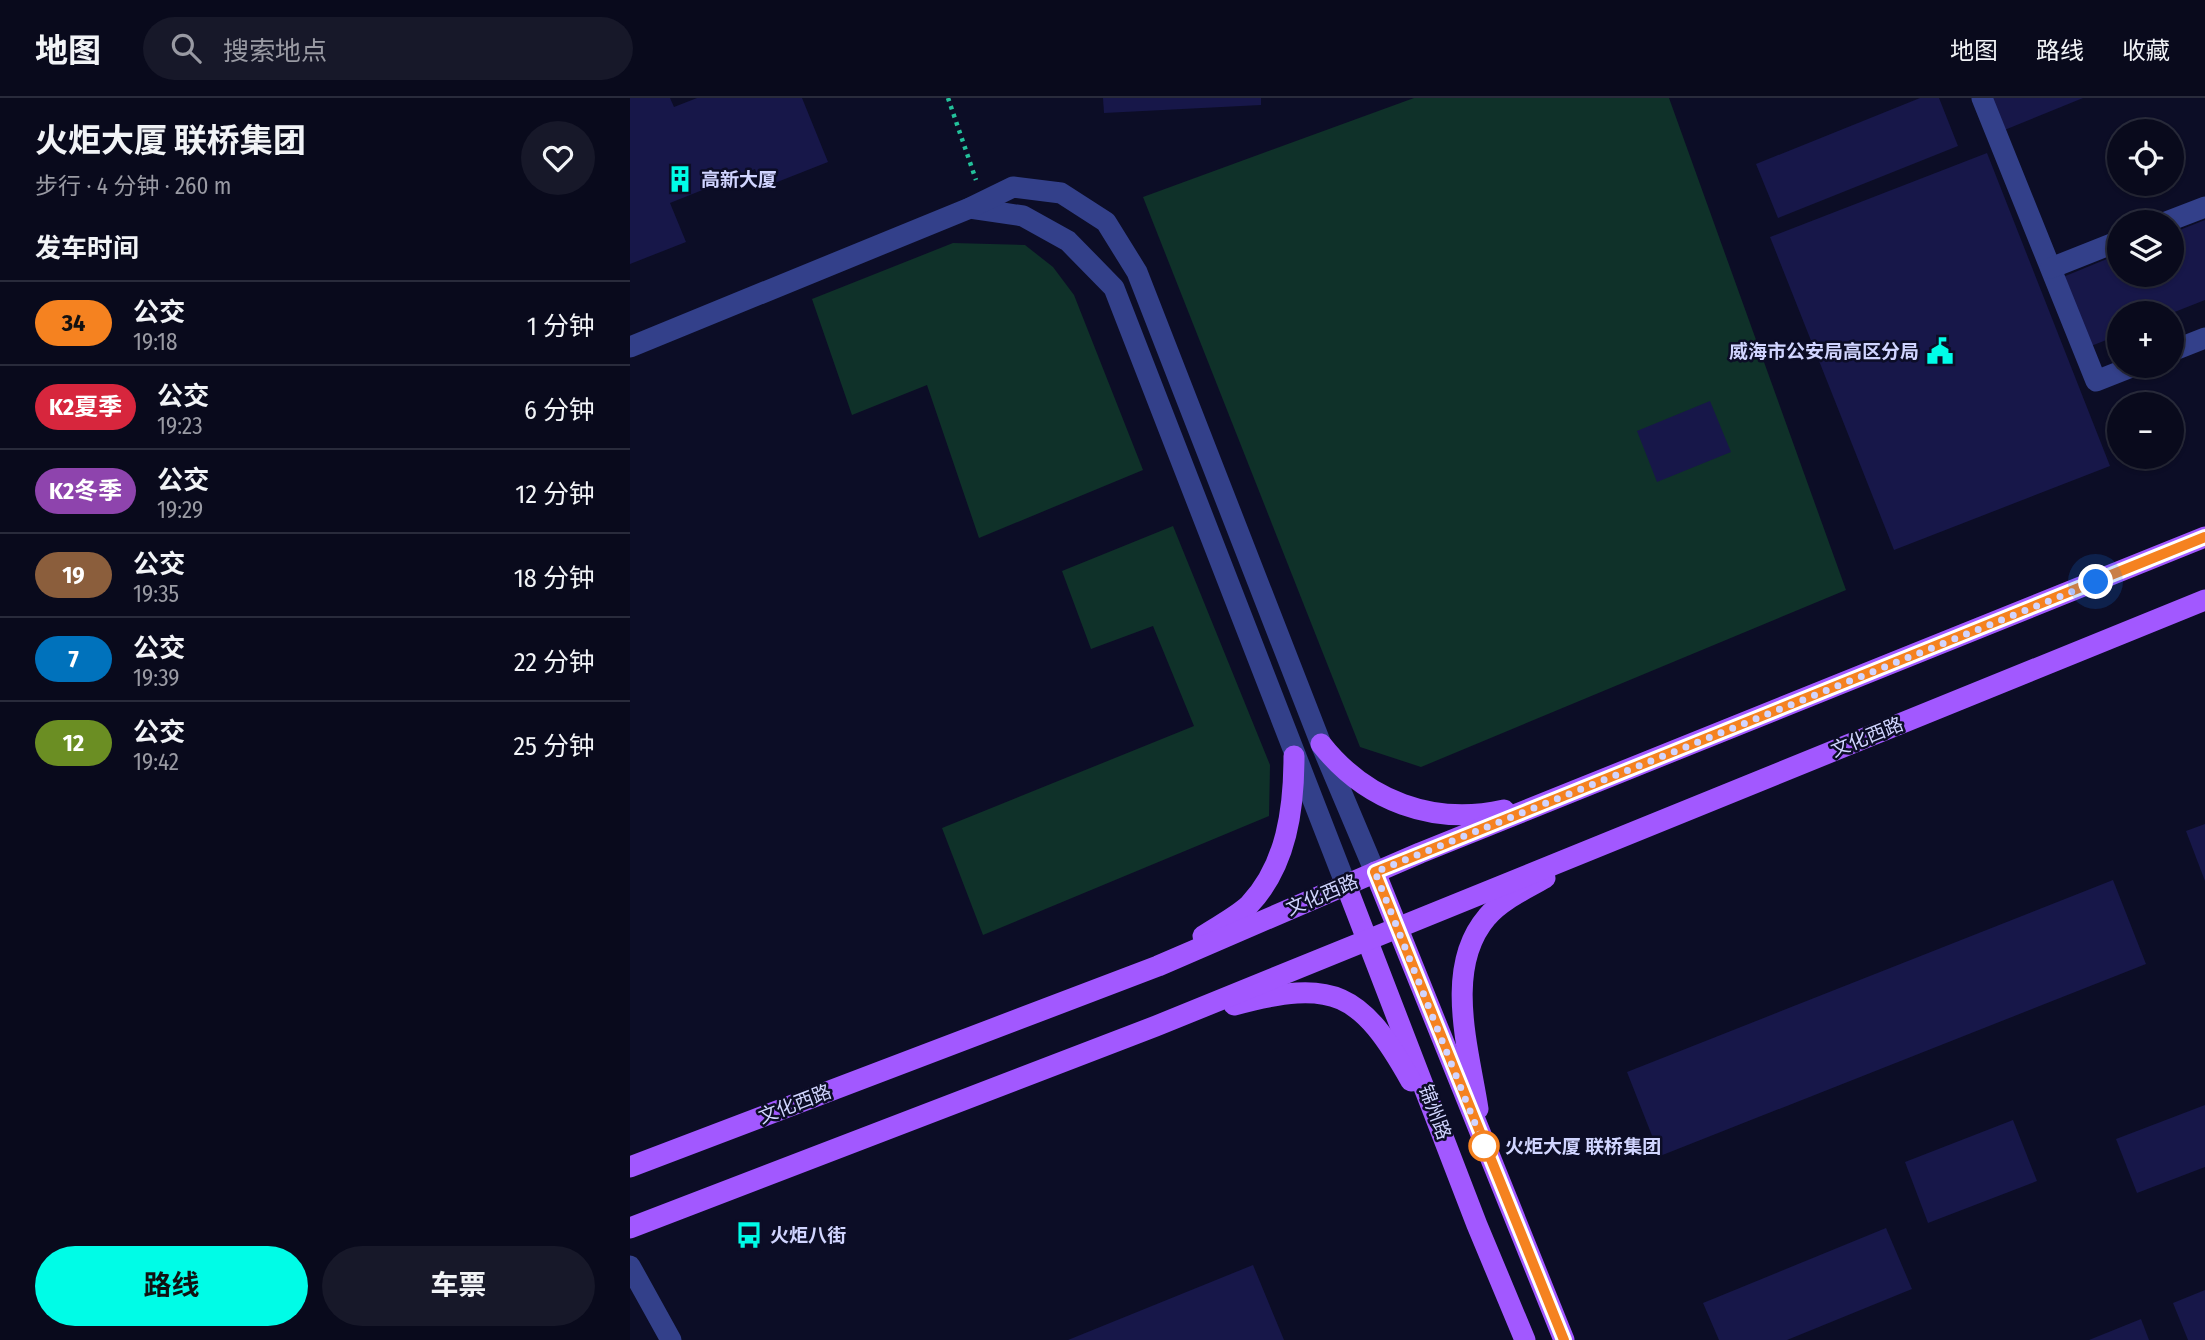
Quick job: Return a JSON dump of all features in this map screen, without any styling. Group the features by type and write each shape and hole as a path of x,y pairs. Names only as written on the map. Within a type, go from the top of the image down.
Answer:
{"main road":[{"name":"文化西路","path":"630,1167 1158,966 1375,872 2205,537"},
{"name":"文化西路","path":"630,1228 1156,1026 1367,938 2205,600"},
{"path":"1321,744 1337,764 1387,800 1424,813 1450,816 1483,815 1567,795"},
{"path":"1158,966 1248,906 1267,881 1283,847 1290,819 1294,756"},
{"path":"1484,1146 1463,1014 1464,962 1475,934 1488,916 1589,850"},
{"name":"锦州路","path":"1375,872 1564,1340"},
{"name":"锦州路","path":"1346,884 1449,1146 1477,1225 1525,1340"},
{"path":"1156,1026 1277,993 1317,992 1339,997 1362,1010 1387,1037 1449,1146"}],"lane":[{"path":"1982,98 2096,380 2107,376"},
{"path":"630,347 1013,187 1061,192 1106,222 1137,272 1321,744 1375,872"},
{"path":"977,204 1023,216 1068,241 1114,288 1346,884"},
{"path":"2184,215 2205,207"},
{"path":"2051,268 2107,246"},
{"path":"2184,346 2205,338"},
{"path":"630,1266 671,1340"}],"path":[{"path":"948,98 977,204"}],"green space":[{"path":"1414,98 1669,98 1846,590 1421,767 1360,747 1143,197"},
{"path":"953,243 1025,245 1053,267 1074,295 1143,470 979,538 927,385 852,415 812,299"},
{"path":"1173,526 1270,765 1269,816 983,935 942,828 1194,726 1153,626 1091,649 1062,571"}],"building":[{"name":"高新大厦","path":"630,98 670,98 674,107 697,98 802,98 828,162 762,188 755,169 670,203 686,242 630,264"},
{"path":"1103,98 1261,98 1261,105 1104,113"},
{"path":"1920,98 1939,98 1958,146 1778,218 1756,164"},
{"path":"1989,98 2083,98 2002,131"},
{"name":"威海市公安局高区分局","path":"1987,153 2107,458 2107,467 1894,550 1770,237"},
{"path":"2205,220 2205,300 2184,308 2184,301 2107,301 2107,340 2091,346 2063,277 2107,259 2107,287 2184,287 2184,228"},
{"path":"1710,401 1731,452 1657,482 1637,431"},
{"path":"2205,824 2205,881 2186,831"},
{"path":"2113,880 2146,964 1660,1156 1627,1072"},
{"path":"2205,1105 2205,1167 2137,1193 2116,1139"},
{"path":"2013,1120 2037,1181 1928,1223 1905,1162"},
{"path":"1886,1228 1912,1289 1787,1340 1719,1340 1703,1303"},
{"path":"1253,1265 1284,1340 1068,1340"},
{"path":"2205,1290 2205,1340 2188,1340 2173,1303"},
{"path":"2141,1319 2149,1340 2089,1340"}],"bus line":[{"name":"34","path":"1564,1340 1415,978 1375,872 2205,537"}],"place":[{"name":"高新大厦","path":"680,179"},
{"name":"威海市公安局高区分局","path":"1940,351"},
{"name":"火炬大厦 联桥集团","path":"1484,1146"},
{"name":"火炬八街","path":"749,1235"}],"route":[{"path":"1484,1146 1375,872 2096,582"}]}
